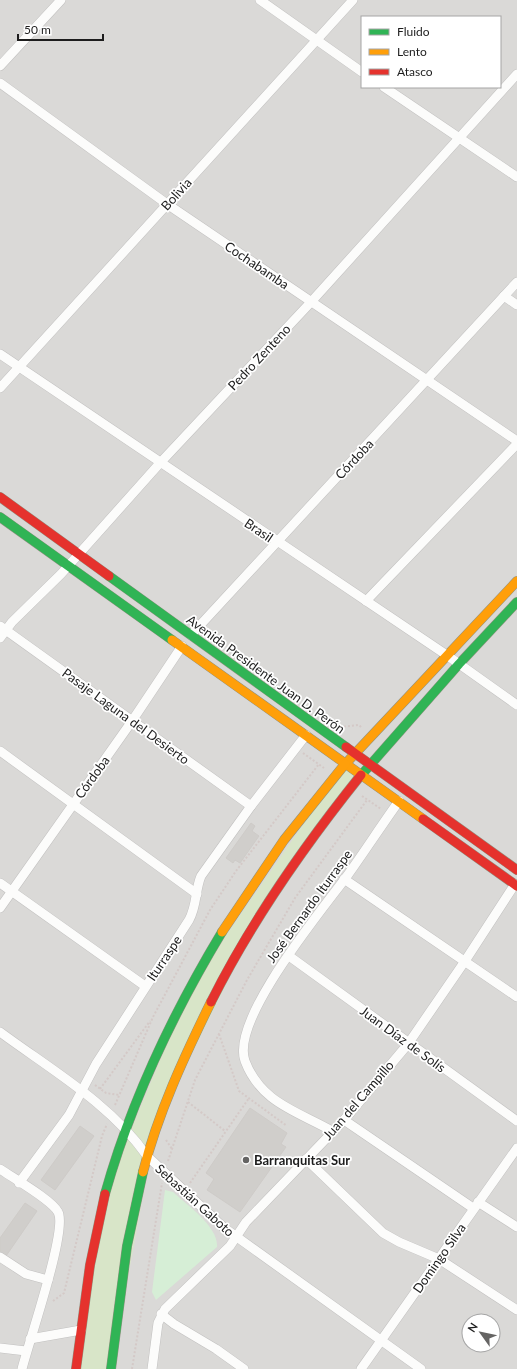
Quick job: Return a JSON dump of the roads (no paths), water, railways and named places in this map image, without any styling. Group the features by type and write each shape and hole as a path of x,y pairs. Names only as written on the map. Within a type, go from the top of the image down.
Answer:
{"main road":[{"name":"Avenida Presidente Juan D. Perón","path":"0,497 330,737 517,870"},
{"name":"Avenida Presidente Juan D. Perón","path":"0,517 516,885"},
{"path":"76,1369 99,1222 109,1182 137,1096 191,986 221,934 279,848 335,776 371,735 448,656 517,580"},
{"path":"111,1369 132,1217 156,1126 193,1038 238,951 265,906 361,775 459,664 517,602"}],"street":[{"path":"0,66 61,0"},
{"path":"260,0 361,71"},
{"name":"Bolivia","path":"0,388 353,0"},
{"name":"Pedro Zenteno","path":"2,631 68,566 160,463 311,302 517,74"},
{"name":"Cochabamba","path":"0,83 167,204 427,380 517,443"},
{"path":"385,88 458,139 517,177"},
{"name":"Córdoba","path":"191,636 517,282"},
{"path":"504,296 517,305"},
{"name":"Brasil","path":"0,354 18,368 448,656 517,705"},
{"path":"366,601 517,443"},
{"name":"Pasaje Laguna del Desierto","path":"2,631 251,806"},
{"name":"Córdoba","path":"0,908 132,721 182,646"},
{"name":"Iturraspe","path":"19,1183 69,1115 145,986 189,920 193,912 198,882 201,876 251,806 306,735"},
{"path":"0,751 197,894"},
{"name":"José Bernardo Iturraspe","path":"332,1131 278,1104 264,1090 248,1067 243,1054 247,1030 265,990 398,801"},
{"path":"344,879 517,997"},
{"path":"0,883 145,986"},
{"name":"Juan del Campillo","path":"161,1314 237,1237 246,1222 344,1120 408,1044 516,885"},
{"name":"Juan Díaz de Solís","path":"289,956 408,1044 517,1121"},
{"name":"Sebastián Gaboto","path":"0,1032 82,1092 111,1116 138,1143 147,1156 223,1227 421,1369"},
{"path":"344,1120 476,1205 517,1227"},
{"name":"Domingo Silva","path":"361,1369 517,1148"},
{"path":"306,1159 376,1228 399,1242 439,1259 517,1310"},
{"path":"0,1169 50,1203 60,1216 60,1226 48,1280 26,1351 22,1369"},
{"path":"0,1257 26,1274 48,1280"},
{"path":"152,1369 158,1323 161,1314 174,1324 216,1349 244,1369"},
{"path":"30,1339 81,1330"},
{"path":"0,1348 26,1351"}],"place":[{"name":"Barranquitas Sur","path":"246,1160"}]}
